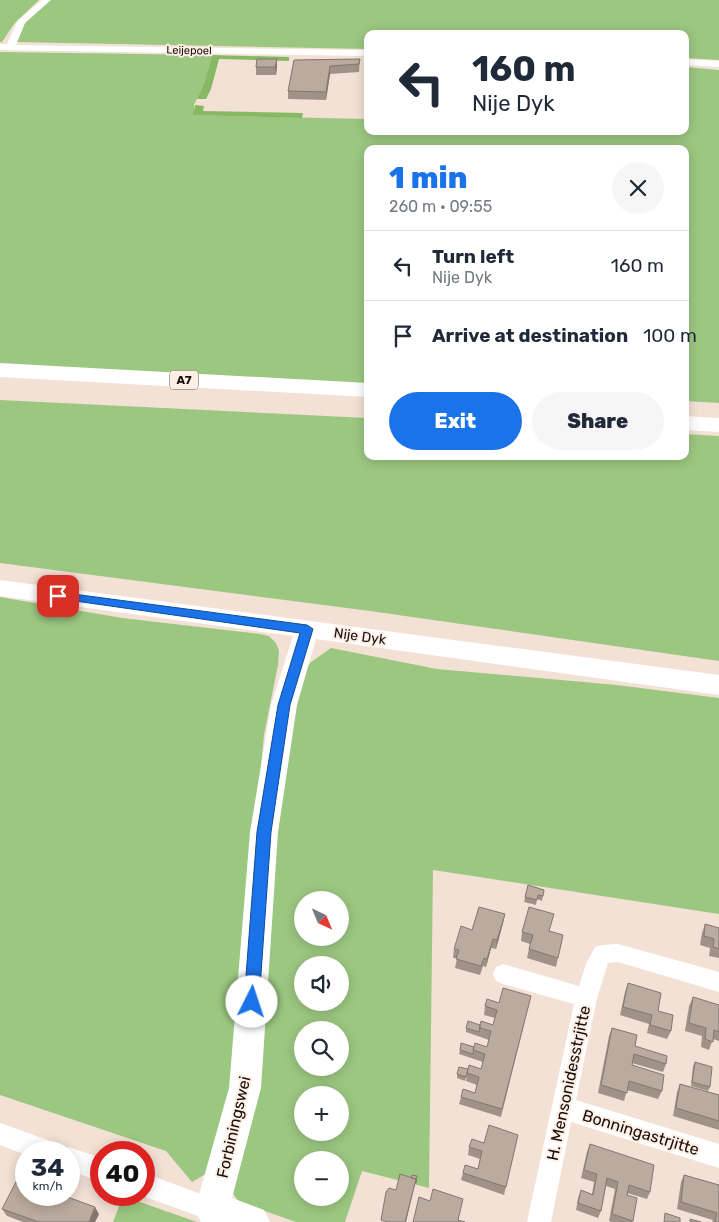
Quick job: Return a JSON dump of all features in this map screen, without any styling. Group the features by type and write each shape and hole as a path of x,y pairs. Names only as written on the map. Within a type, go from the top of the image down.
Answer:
{"highway":[{"name":"A7","path":"0,370 364,390"},
{"name":"A7","path":"0,385 364,405"},
{"path":"689,408 719,410"},
{"path":"689,423 719,425"}],"street":[{"name":"Leijepoel","path":"5,47 21,22 47,0"},
{"name":"Leijepoel","path":"5,47 364,53"},
{"path":"689,62 719,64"},
{"name":"Nije Dyk","path":"0,588 719,685"},
{"name":"Forbiningswei","path":"212,1209 245,1088 264,832 284,705 307,629"},
{"path":"586,998 596,964 602,954 618,953 719,982"},
{"name":"H. Mensonidesstrjitte","path":"503,974 586,998 539,1222"},
{"name":"Bonningastrjitte","path":"564,1108 719,1156"},
{"path":"0,1134 20,1141"},
{"path":"155,1189 252,1222"}],"green space":[{"path":"0,0 39,0 14,24 2,42 0,42"},
{"path":"50,0 719,0 719,60 689,58 689,30 364,30 364,49 16,42 25,22"},
{"path":"0,52 212,55 204,85 194,105 194,115 364,119 364,135 689,135 689,67 719,70 719,403 689,401 689,145 364,145 364,384 0,364"},
{"path":"212,55 289,57 289,61 219,59 211,89 206,99 197,99 204,84"},
{"path":"195,105 204,106 203,111 303,113 302,118 193,115"},
{"path":"0,400 364,418 364,460 689,460 689,434 719,436 719,661 370,611 0,563"},
{"path":"0,597 122,618 269,636 276,643 279,651 278,665 264,735 251,870 236,1064 209,1172 192,1182 166,1151 155,1147 155,1141 136,1141 0,1095"},
{"path":"331,648 437,669 617,685 719,698 719,914 433,870 429,1188 362,1171 345,1222 296,1222 239,1202 231,1191 265,917 301,674 311,662"},
{"path":"119,1206 151,1206 197,1222 113,1222"}],"building":[{"path":"257,59 277,59 275,67 256,67"},
{"path":"360,59 359,64 330,66 326,92 288,91 294,60"},
{"path":"528,885 544,890 543,896 538,895 537,900 525,897"},
{"path":"479,907 505,914 497,940 493,939 487,959 484,958 481,966 456,959 459,950 454,949 461,926 472,930"},
{"path":"529,907 554,914 549,931 563,935 558,958 529,949 533,935 522,932"},
{"path":"705,924 719,928 719,949 713,947 714,939 704,936"},
{"path":"628,983 661,993 658,1011 673,1015 671,1031 650,1025 652,1015 623,1007"},
{"path":"503,988 531,996 502,1109 461,1097 463,1089 475,1093 479,1077 467,1073 469,1065 481,1069 485,1054 473,1050 475,1043 487,1047 491,1031 480,1028 481,1021 493,1025 497,1010 485,1006 487,999 499,1003"},
{"path":"693,997 719,1005 719,1032 714,1030 713,1042 705,1039 706,1028 689,1023"},
{"path":"468,1021 480,1025 479,1032 466,1028"},
{"path":"612,1028 637,1035 635,1046 667,1056 666,1064 634,1054 632,1065 664,1075 662,1091 629,1081 627,1093 601,1085"},
{"path":"461,1043 474,1047 473,1054 460,1050"},
{"path":"695,1062 712,1067 710,1087 692,1082"},
{"path":"459,1067 468,1069 466,1077 457,1074"},
{"path":"680,1084 719,1095 719,1121 676,1108"},
{"path":"489,1125 518,1135 506,1187 463,1173 465,1165 478,1169 482,1151 469,1147 472,1139 484,1143"},
{"path":"590,1144 654,1165 650,1192 629,1185 627,1195 637,1198 633,1221 612,1214 618,1182 607,1178 601,1211 578,1203 581,1190 593,1195 597,1174 584,1170"},
{"path":"400,1174 416,1179 405,1222 381,1220 386,1192 389,1188 396,1190"},
{"path":"412,1175 417,1176 416,1183 416,1179 411,1178"},
{"path":"684,1175 719,1185 719,1222 715,1222 717,1213 681,1202"},
{"path":"15,1184 15,1206 80,1206 80,1202 95,1207 89,1222 39,1222 2,1209"},
{"path":"433,1189 463,1199 458,1220 465,1222 413,1222 419,1197 430,1201"},
{"path":"665,1213 680,1218 680,1222 664,1222"},
{"path":"690,1219 701,1222 690,1222"}],"route":[{"path":"58,596 307,629 284,705 264,832 252,1002"}]}
